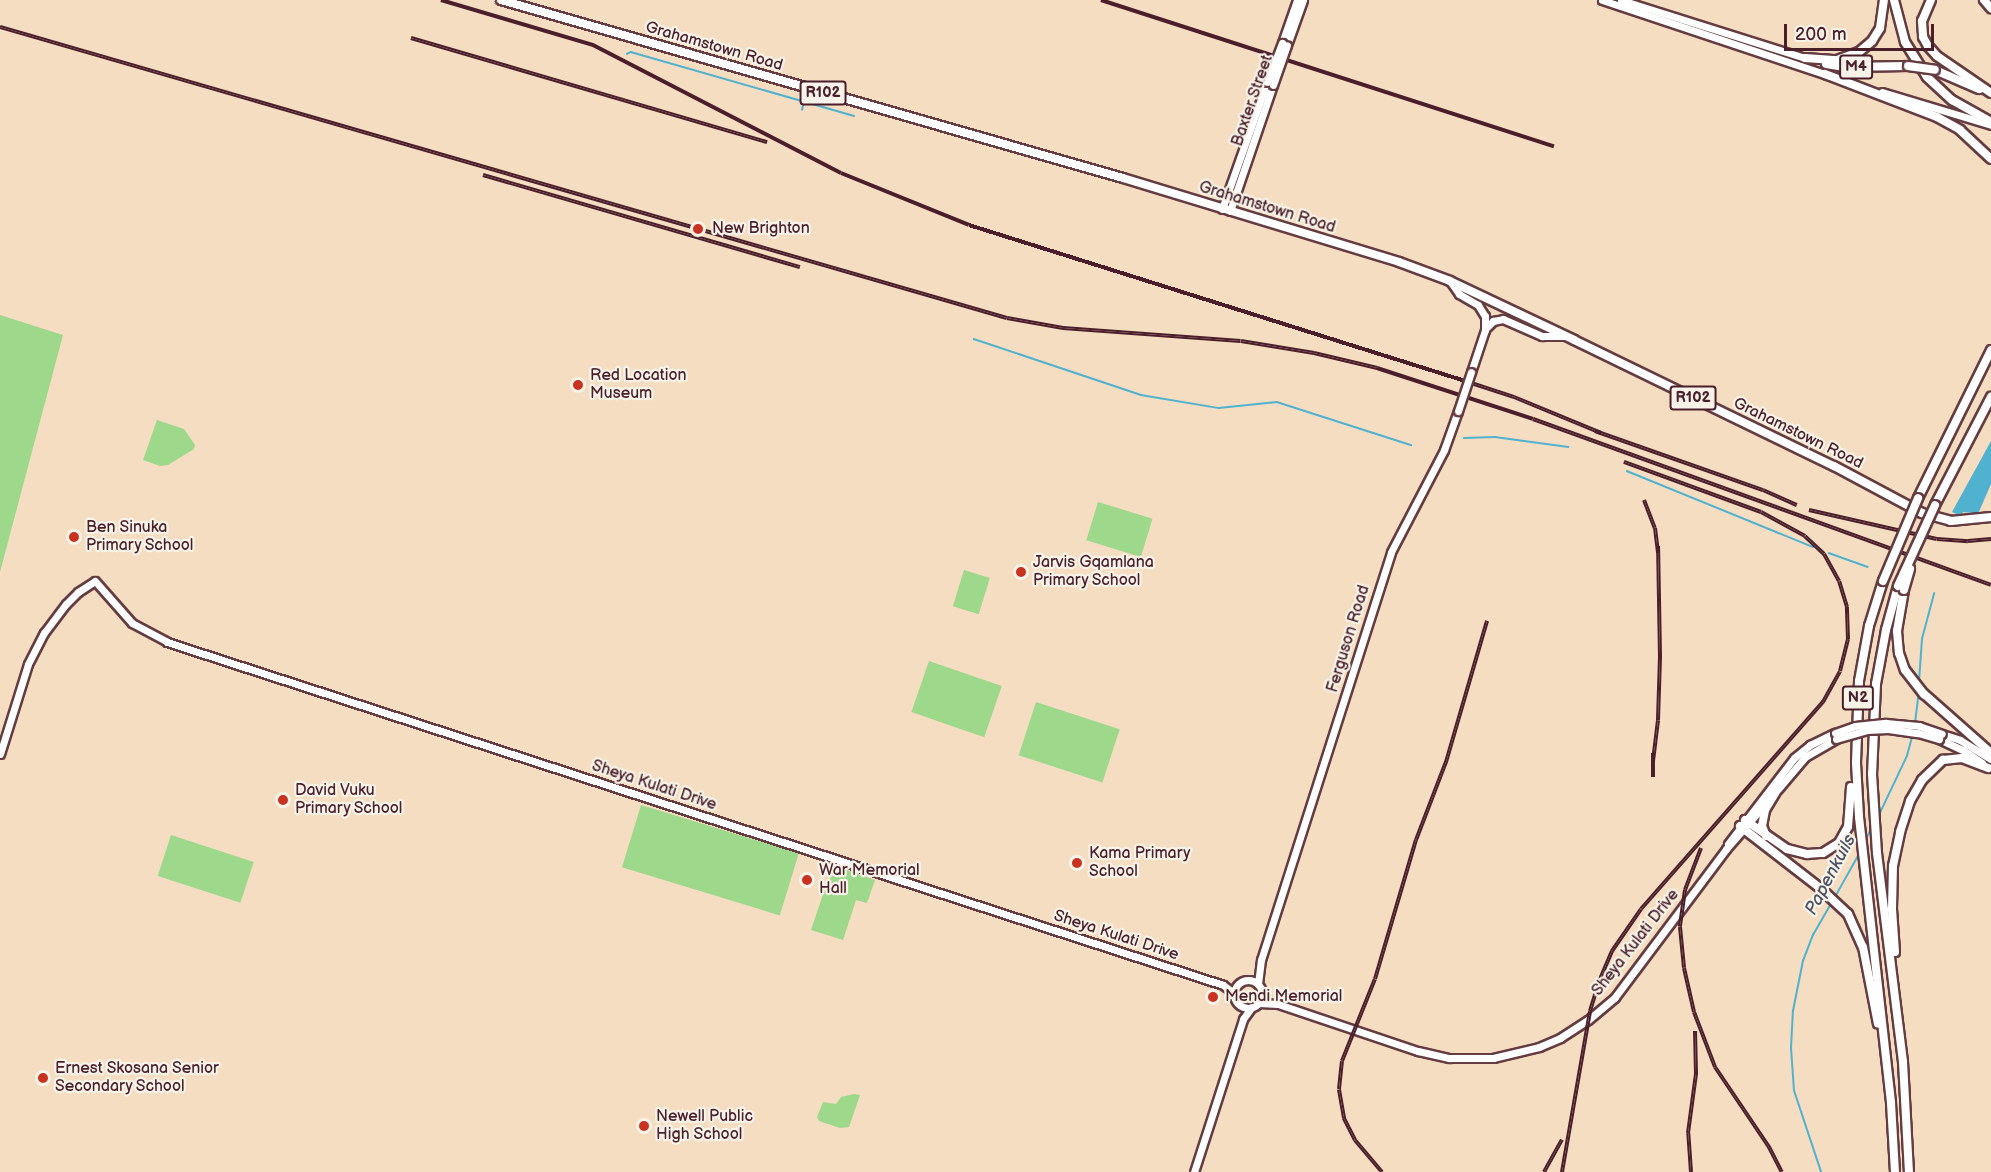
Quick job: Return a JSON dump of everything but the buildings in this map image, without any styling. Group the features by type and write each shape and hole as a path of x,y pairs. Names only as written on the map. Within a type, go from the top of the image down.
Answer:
{"highway":[{"path":"1805,58 1837,60 1859,52 1872,41 1880,28 1884,0"},
{"path":"1894,0 1905,42 1927,77 1952,100 1991,123"},
{"path":"1931,0 1922,21 1923,37 1928,46 1937,56 1991,94"},
{"path":"1984,0 1991,8"},
{"name":"M4","path":"1805,58 1845,67 1908,66 1935,70 1991,94"},
{"path":"1826,74 1937,117 1960,130 1991,159"},
{"path":"1978,377 1991,343"},
{"name":"N2","path":"1895,1172 1889,1079 1859,817 1856,763 1857,708 1869,627 1883,581 1918,498 1991,350"},
{"name":"N2","path":"1909,1172 1903,1062 1877,853 1873,795 1872,739 1876,684 1886,630 1923,528 1991,388"},
{"path":"1960,455 1991,397"},
{"path":"1901,588 1897,631 1902,662 1915,684 1991,753"},
{"path":"1745,825 1787,849 1807,854 1830,850 1844,836 1851,815 1856,689 1869,627"},
{"path":"1903,1062 1892,909 1893,866 1905,812 1922,780 1943,760 1962,758 1990,766"},
{"path":"1767,838 1762,820 1765,810 1780,785"},
{"path":"1745,825 1848,914 1863,947 1889,1079"}],"main road":[{"name":"Grahamstown Road","path":"501,0 1399,262 1450,281 1565,336 1825,461 1905,505 1944,520 1977,520 1991,517"},
{"name":"Baxter Street","path":"1226,210 1297,0"},
{"name":"Baxter Street","path":"1284,44 1303,0"},
{"name":"M4","path":"1602,0 1826,74 1991,123"},
{"name":"M4","path":"1621,0 1805,58"},
{"path":"1450,281 1459,294 1482,310 1486,320 1485,330"},
{"path":"1485,330 1490,323 1503,319 1540,335 1565,336"},
{"name":"Ferguson Road","path":"1259,986 1260,966 1391,552 1444,450 1485,330"},
{"name":"Sheya Kulati Drive","path":"0,754 28,664 44,633 66,604 78,592 95,581 132,623 167,642 1223,985 1234,993"},
{"path":"1745,825 1805,757 1855,726 1886,723 1919,726 1941,737 1960,740 1990,766"},
{"path":"1745,825 1794,758 1810,745 1836,736"},
{"name":"Sheya Kulati Drive","path":"1259,1003 1278,1004 1436,1056 1484,1059 1539,1047 1580,1026 1615,997 1745,825"},
{"name":"Ferguson Road","path":"1248,980 1260,966"},
{"path":"1194,1172 1243,1019 1251,1008 1259,1003 1259,986 1248,980 1238,984 1234,993 1235,1001 1241,1006 1251,1008"},
{"name":"Sheya Kulati Drive","path":"1223,985 1238,984"},
{"name":"Sheya Kulati Drive","path":"1259,986 1278,1004"},
{"path":"1241,1006 1243,1019"}],"green space":[{"path":"0,315 63,335 0,572"},
{"path":"157,420 184,429 195,445 194,449 168,465 160,466 143,460"},
{"path":"1098,502 1153,519 1141,557 1086,540"},
{"path":"964,570 990,578 979,614 953,606"},
{"path":"929,661 1002,686 984,737 911,712"},
{"path":"1036,702 1120,729 1102,782 1019,755"},
{"path":"641,805 799,853 780,915 622,867"},
{"path":"171,835 254,862 240,903 158,876"},
{"path":"833,865 875,880 867,903 856,900 843,940 811,930"},
{"path":"860,1095 849,1127 840,1128 819,1121 817,1117 823,1102 836,1104 841,1097"}],"water":[{"path":"1991,441 1991,484 1978,514 1963,512 1961,516 1952,512"}],"waterway":[{"path":"627,54 631,52 854,116"},
{"path":"802,110 804,102"},
{"path":"974,339 1141,395 1219,408 1277,402 1411,445"},
{"path":"1464,438 1495,437 1568,447"},
{"path":"1627,471 1813,547"},
{"path":"1829,553 1868,567"},
{"name":"Papenkuils","path":"1919,682 1922,639 1934,594"},
{"name":"Papenkuils","path":"1915,723 1919,692"},
{"name":"Papenkuils","path":"1879,815 1907,756 1913,734"},
{"name":"Papenkuils","path":"1865,841 1872,827"},
{"name":"Papenkuils","path":"1835,897 1859,854"},
{"name":"Papenkuils","path":"1821,1172 1794,1091 1791,1048 1793,1011 1803,961 1813,935 1831,904"}],"railway":[{"path":"441,0 593,45 841,173 969,225 1514,397 1601,433"},
{"path":"1101,0 1554,146"},
{"path":"0,27 1007,318 1063,328 1241,341 1314,353 1377,368 1533,419 1991,585"},
{"path":"411,38 767,142"},
{"path":"483,175 800,267"},
{"path":"1595,431 1763,490 1797,505"},
{"path":"1562,1172 1590,1011 1612,951 1641,909 1823,702 1840,671 1848,639 1847,607 1839,581 1824,554 1805,536 1761,512 1624,462"},
{"path":"1644,500 1655,528 1658,553"},
{"path":"1809,510 1937,539 1968,541 1991,539"},
{"path":"1653,761 1658,720 1660,657 1658,546"},
{"path":"1382,1172 1355,1140 1344,1118 1339,1089 1342,1061 1375,979 1416,840 1446,762 1487,621"},
{"path":"1653,753 1653,777"},
{"path":"1701,848 1685,890 1680,927 1684,968 1694,1012 1715,1067 1769,1147 1782,1172"},
{"path":"1691,1172 1688,1133 1696,1074 1695,1031"},
{"path":"1544,1172 1562,1140"}],"place":[{"name":"New Brighton","path":"698,229"},
{"name":"Red Location Museum","path":"578,385"},
{"name":"Ben Sinuka Primary School","path":"74,537"},
{"name":"Jarvis Gqamlana Primary School","path":"1021,572"},
{"name":"David Vuku Primary School","path":"283,800"},
{"name":"Kama Primary School","path":"1077,863"},
{"name":"War Memorial Hall","path":"807,880"},
{"name":"Mendi Memorial","path":"1213,997"},
{"name":"Ernest Skosana Senior Secondary School","path":"43,1078"},
{"name":"Newell Public High School","path":"644,1126"}]}
